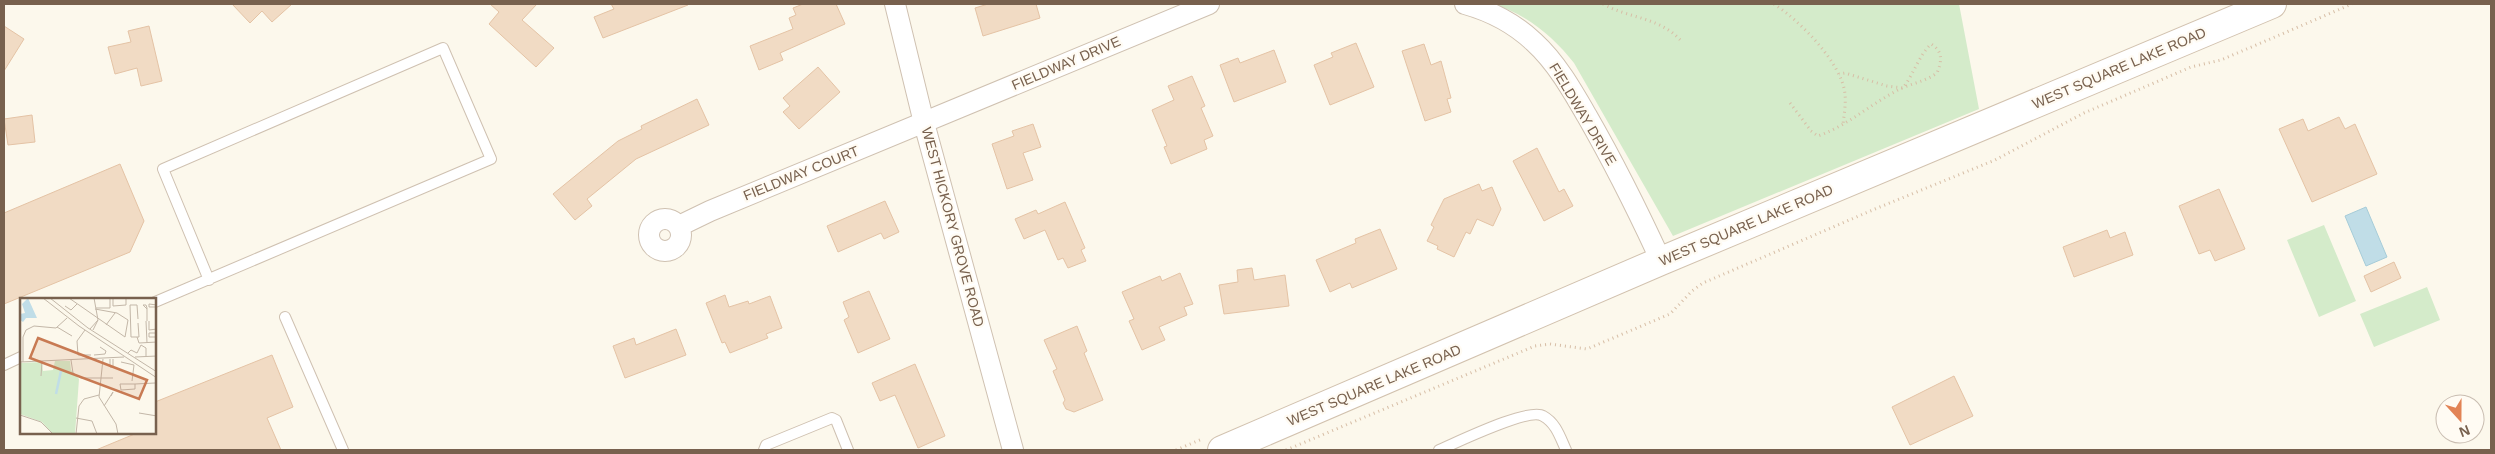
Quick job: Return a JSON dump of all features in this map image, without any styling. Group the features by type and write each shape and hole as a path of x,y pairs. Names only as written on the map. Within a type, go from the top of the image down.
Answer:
{"street":[{"name":"WEST HICKORY GROVE ROAD","path":"895,4 924,123 1013,450"},
{"name":"FIELDWAY DRIVE","path":"924,123 1209,4"},
{"name":"FIELDWAY DRIVE","path":"1465,4 1492,13 1508,22 1522,31 1546,53 1575,96 1603,145 1636,207 1660,261"},
{"name":"WEST SQUARE LAKE ROAD","path":"1222,450 2230,17 2272,4"},
{"name":"FIELDWAY COURT","path":"679,226 710,211 924,123"}],"lane":[{"path":"156,302 209,280 491,159 444,48 163,169 209,280"},
{"path":"284,317 343,450"},
{"path":"4,364 20,357"},
{"path":"1438,450 1523,415 1541,414 1553,423 1566,450"},
{"path":"764,450 766,444 832,418 836,420 848,450"}],"path":[{"path":"1603,4 1662,25 1673,32 1682,42"},
{"path":"1774,4 1807,33 1830,59 1839,74 1845,93 1843,125"},
{"path":"1286,450 1535,346 1550,344 1587,349 1670,314 1692,291 1703,283 1995,160 2084,113 2191,67 2221,60 2352,4"},
{"path":"1790,103 1811,131 1818,136 1843,125 1903,88 1924,82 1937,73 1941,56 1938,48 1931,44 1926,48 1913,75 1903,88"},
{"path":"1839,74 1845,73 1887,86 1903,88"}],"green space":[{"path":"1492,4 1959,4 1979,109 1673,236 1574,63 1538,27 1516,13"},
{"path":"2324,225 2356,301 2319,317 2287,240"},
{"path":"2427,287 2440,320 2374,347 2360,314"}],"water":[{"path":"2366,207 2387,257 2366,266 2345,216"}],"building":[{"path":"232,4 292,4 272,22 262,11 250,23"},
{"path":"490,4 537,4 522,20 554,48 536,67 489,24 499,12"},
{"path":"611,4 688,5 603,38 594,17 614,9"},
{"path":"803,4 836,4 845,24 780,53 783,60 759,70 750,46 793,29 789,18 796,15 793,8"},
{"path":"988,4 1036,4 1040,18 983,36 975,8"},
{"path":"4,26 24,39 4,71"},
{"path":"149,26 162,81 141,86 137,68 115,74 108,47 131,42 128,31"},
{"path":"1356,43 1374,87 1330,105 1314,65 1333,57 1331,53"},
{"path":"1424,44 1431,65 1441,61 1451,98 1447,99 1451,112 1425,121 1402,51"},
{"path":"1274,50 1286,82 1234,102 1220,65 1238,58 1240,63"},
{"path":"818,67 840,92 799,129 783,112 790,106 783,98"},
{"path":"1192,76 1205,106 1201,108 1213,136 1204,140 1207,149 1171,164 1164,147 1167,146 1152,110 1174,100 1168,86"},
{"path":"697,99 709,125 636,159 587,199 592,206 575,220 553,194 618,141 642,129 641,126"},
{"path":"32,115 35,142 8,145 4,119"},
{"path":"2339,117 2345,129 2355,124 2377,174 2312,202 2279,129 2303,119 2308,131"},
{"path":"1033,124 1041,147 1023,153 1033,180 1007,189 992,144 1014,136 1012,131"},
{"path":"1537,148 1559,192 1564,189 1573,206 1544,221 1513,161"},
{"path":"120,164 144,221 130,252 4,304 4,213"},
{"path":"1479,184 1482,191 1492,187 1501,209 1493,226 1477,219 1470,234 1466,232 1454,257 1437,249 1438,246 1427,241 1434,227 1431,225 1444,199"},
{"path":"2219,189 2245,249 2215,261 2210,250 2199,254 2179,206"},
{"path":"885,201 899,232 884,239 881,233 838,252 827,226"},
{"path":"1065,202 1085,248 1081,250 1086,261 1068,268 1063,258 1058,260 1045,230 1024,239 1015,219 1036,210 1038,214"},
{"path":"1380,229 1397,269 1352,288 1350,283 1330,292 1316,260 1356,243 1355,239"},
{"path":"2107,230 2110,238 2125,232 2133,255 2074,277 2063,247"},
{"path":"2394,262 2401,278 2371,292 2364,276"},
{"path":"1252,268 1254,280 1285,275 1289,306 1224,314 1219,285 1238,282 1237,270"},
{"path":"1180,273 1193,304 1184,307 1187,315 1159,327 1165,340 1142,350 1129,321 1134,319 1122,292 1160,276 1162,281"},
{"path":"869,291 890,339 858,353 844,320 849,317 843,302"},
{"path":"725,295 729,307 748,301 749,304 770,296 782,328 766,334 768,338 730,353 725,342 722,343 706,303"},
{"path":"1077,326 1087,351 1084,353 1103,400 1074,412 1066,409 1063,403 1065,400 1053,371 1057,369 1044,340"},
{"path":"676,329 686,355 625,378 613,346 634,338 636,345"},
{"path":"272,355 293,407 267,418 281,450 96,450 135,434 156,434 156,402"},
{"path":"915,364 945,436 918,448 895,395 880,401 872,383"},
{"path":"1954,376 1973,416 1910,445 1892,407"}]}
